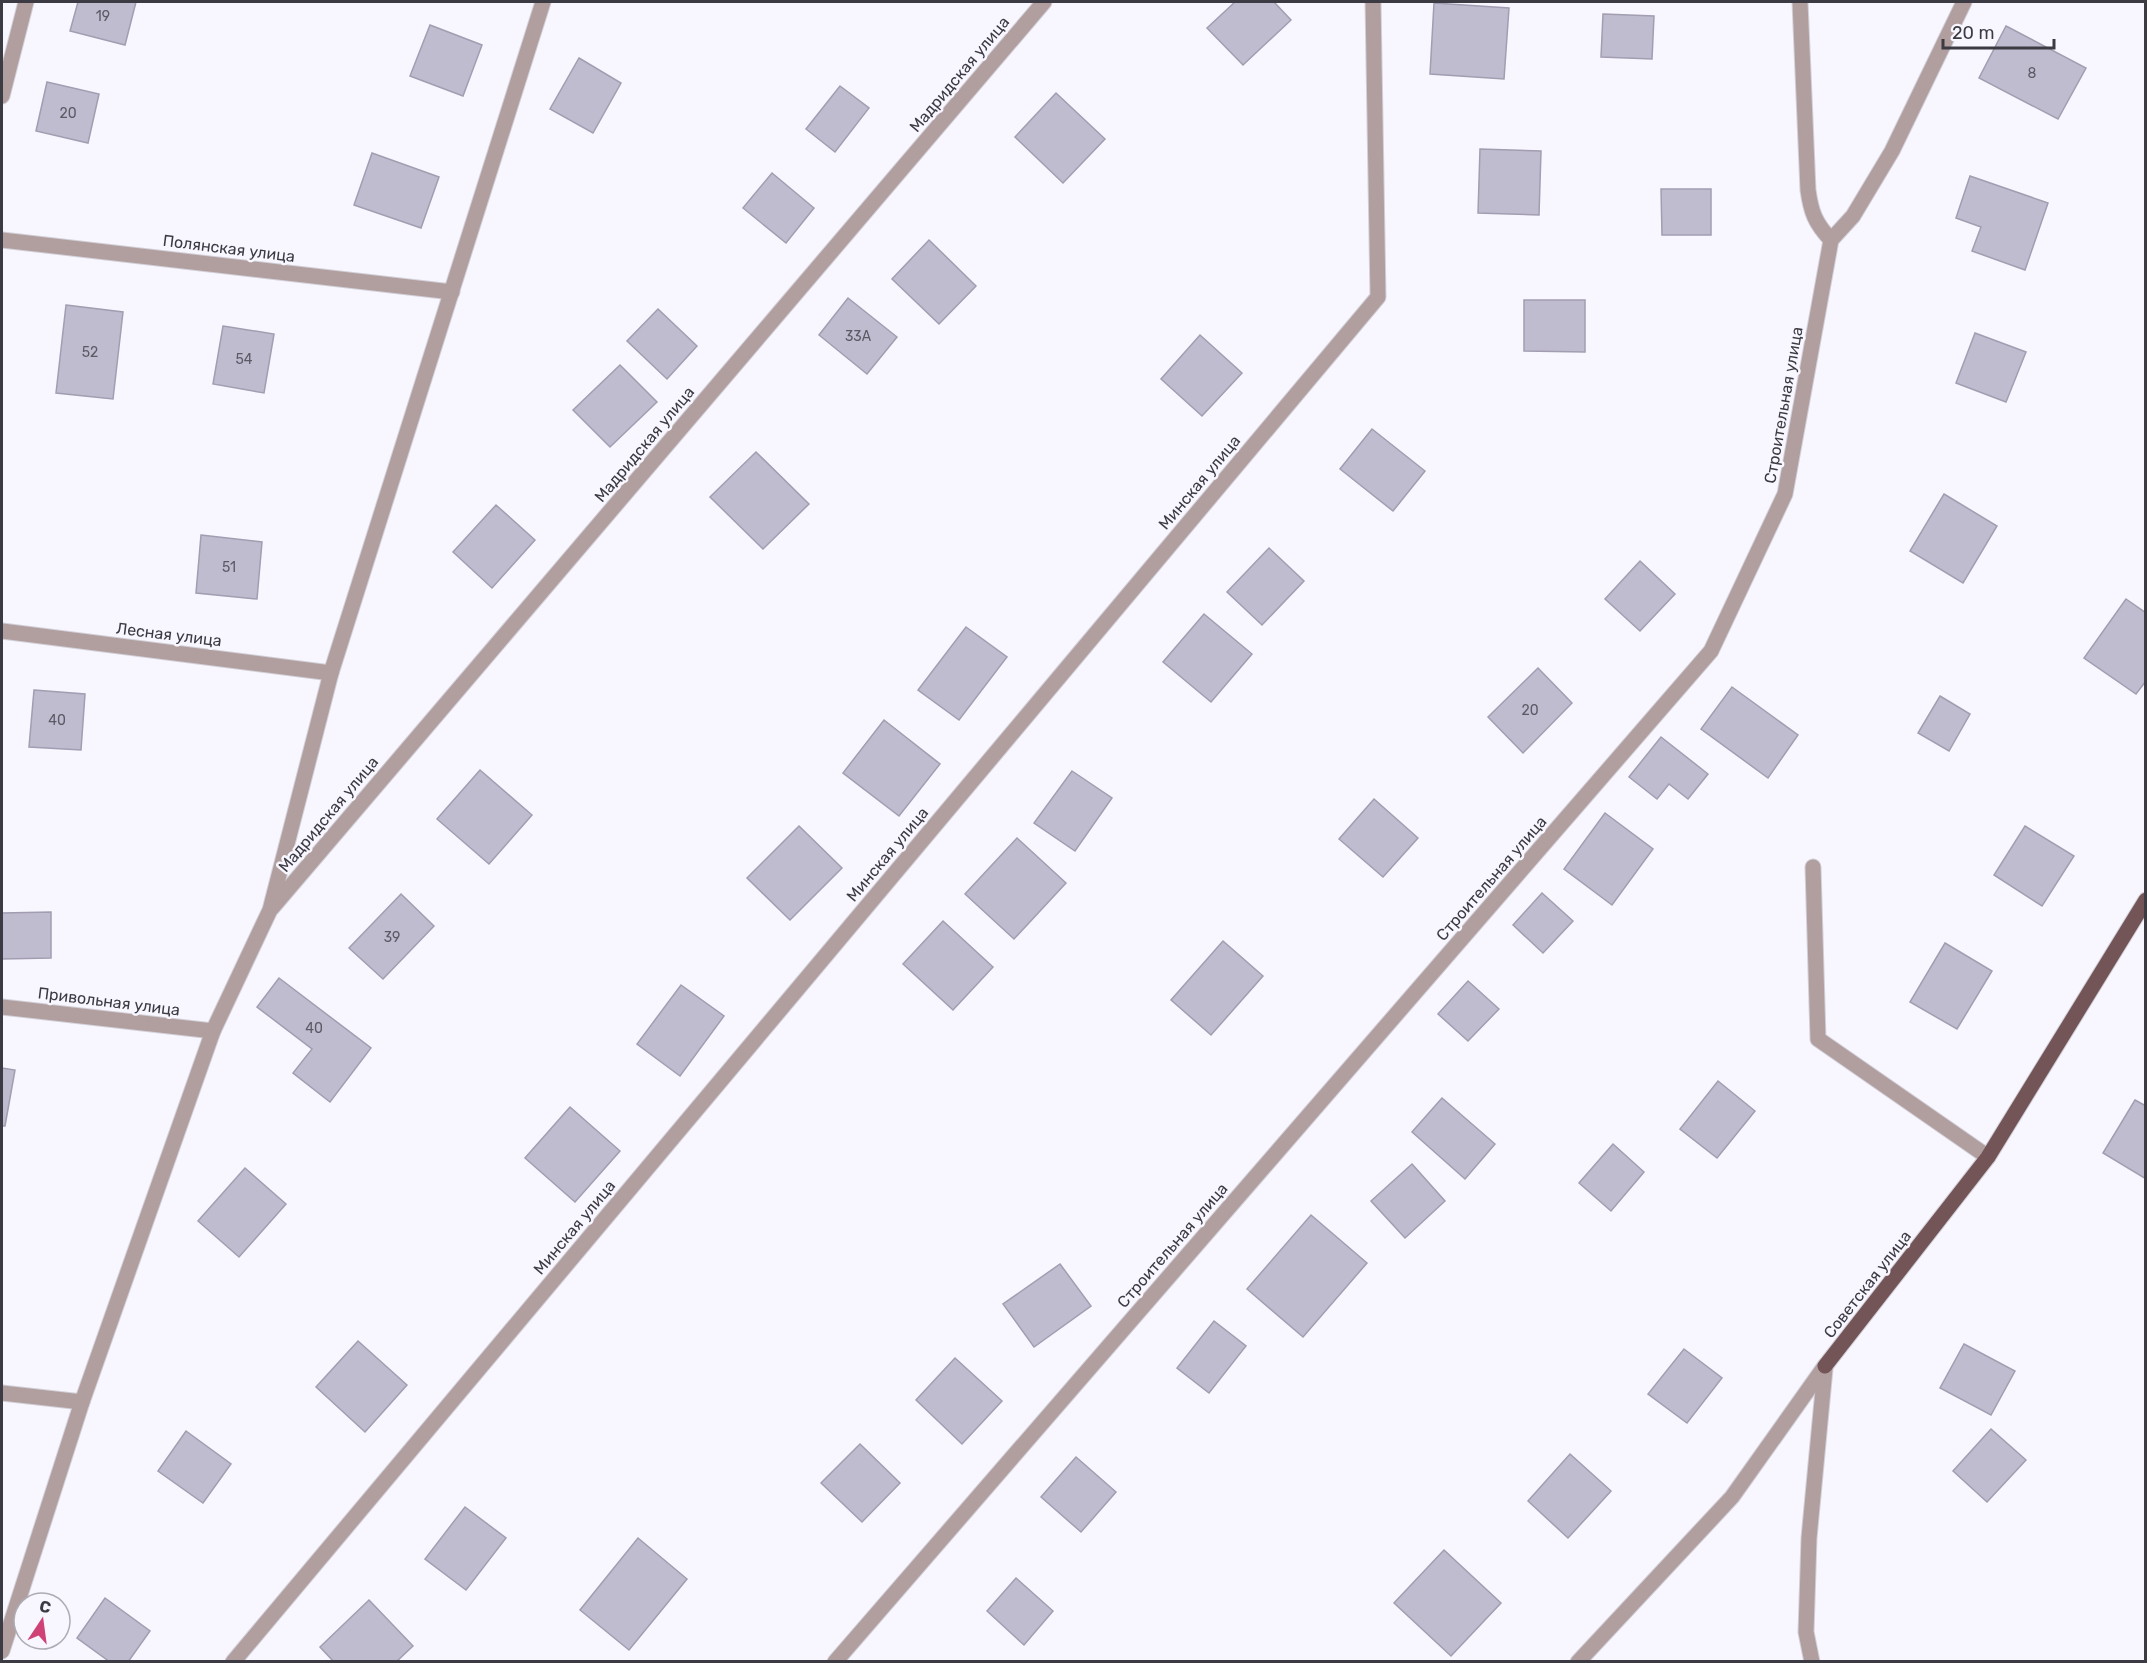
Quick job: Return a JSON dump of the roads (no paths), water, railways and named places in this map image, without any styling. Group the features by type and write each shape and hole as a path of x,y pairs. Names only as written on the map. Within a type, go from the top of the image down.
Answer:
{"main road":[{"name":"Советская улица","path":"1826,1366 1988,1157 2145,900"}],"street":[{"path":"2,96 26,2"},
{"path":"2,1651 82,1402 213,1031 270,910 331,673 543,2"},
{"name":"Мадридская улица","path":"270,910 1044,2"},
{"name":"Минская улица","path":"233,1662 1378,297 1373,2"},
{"path":"1800,2 1808,189 1811,208 1818,226 1831,240 1853,216 1893,152 1964,2"},
{"name":"Полянская улица","path":"2,240 452,292"},
{"name":"Строительная улица","path":"835,1662 1711,651 1785,494 1831,240"},
{"name":"Лесная улица","path":"2,630 331,673"},
{"path":"1813,867 1818,1039 1988,1157"},
{"name":"Привольная улица","path":"2,1007 213,1031"},
{"path":"1812,1662 1806,1632 1809,1538 1826,1366"},
{"name":"Советская улица","path":"1578,1662 1732,1497 1826,1366"},
{"path":"2,1393 82,1402"}]}
